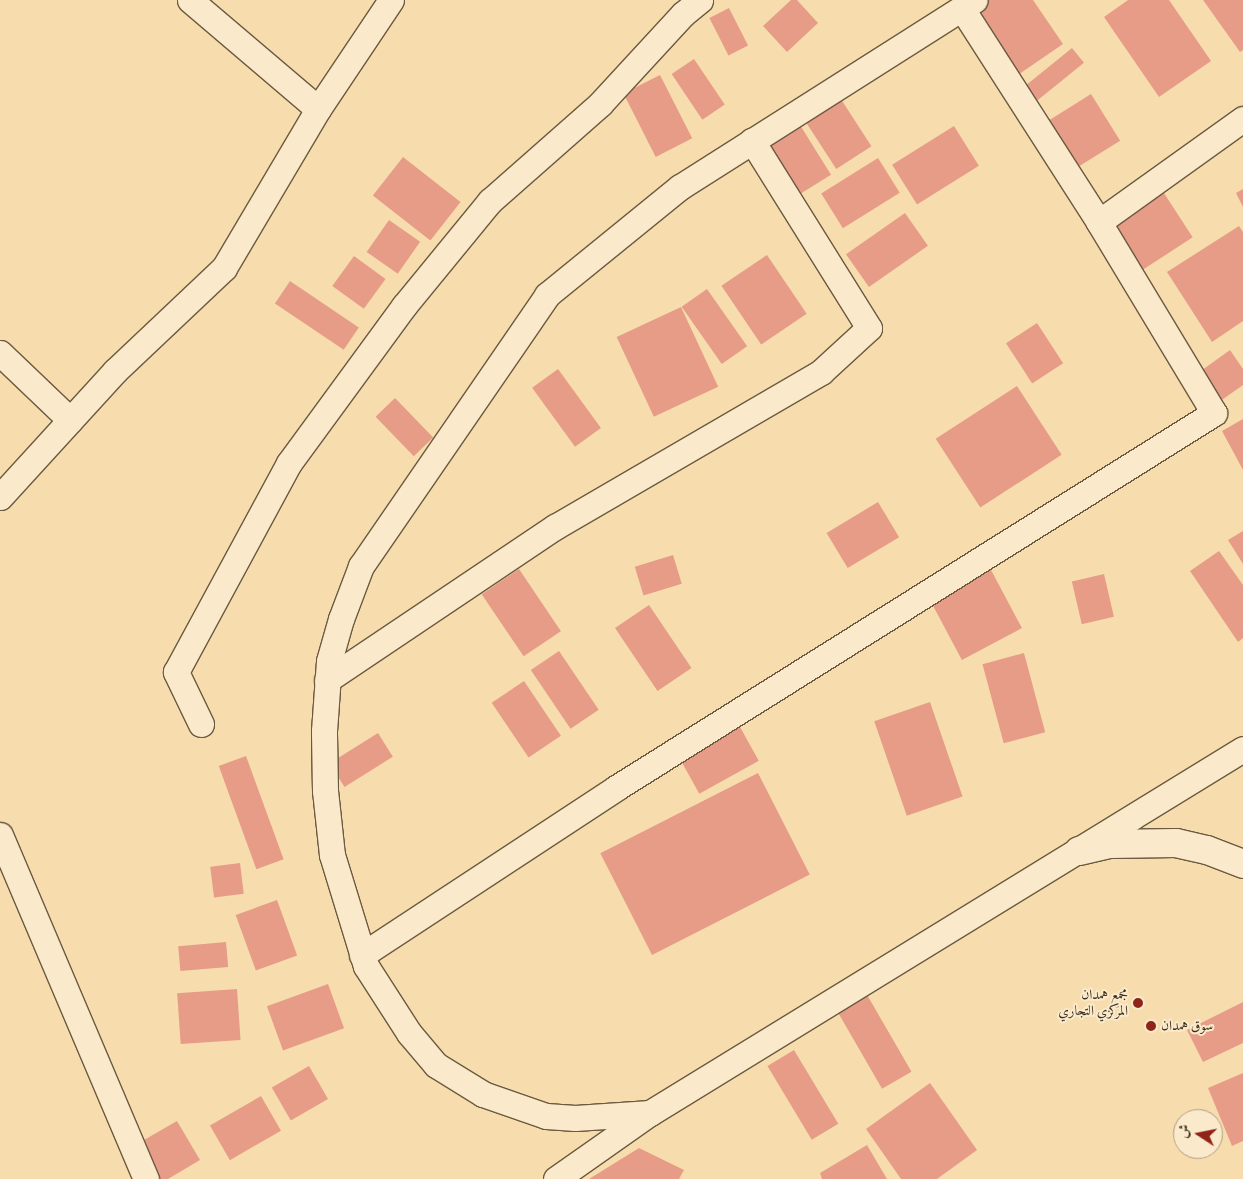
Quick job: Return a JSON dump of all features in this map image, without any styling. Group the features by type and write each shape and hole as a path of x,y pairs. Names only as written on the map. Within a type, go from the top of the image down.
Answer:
{"street":[{"path":"190,0 318,109"},
{"path":"0,497 116,371 224,268 318,109 391,0"},
{"path":"201,724 176,672 289,463 404,306 490,201 600,104 682,14 700,0"},
{"path":"362,955 616,788 1214,413 968,4 680,187 547,294 361,566 341,619 329,660 326,791 332,855 362,955 409,1034 436,1065 483,1094 546,1116 575,1118 650,1113"},
{"path":"1099,222 1243,119"},
{"path":"328,680 555,527 821,372 869,328 752,141"},
{"path":"0,353 70,420"},
{"path":"556,1179 650,1113 1243,749"},
{"path":"0,835 146,1179"},
{"path":"1079,851 1110,844 1176,843 1207,850 1243,864"}],"building":[{"path":"791,0 797,0 818,23 787,52 763,26"},
{"path":"979,0 1033,0 1063,44 1012,79 965,10"},
{"path":"1128,0 1169,0 1211,61 1159,97 1104,17"},
{"path":"1203,0 1243,0 1243,50 1240,52"},
{"path":"729,8 748,45 728,55 709,18"},
{"path":"1072,48 1084,63 1036,102 1024,87"},
{"path":"694,59 725,105 702,120 672,74"},
{"path":"660,75 692,138 656,157 623,94"},
{"path":"835,90 871,146 836,169 800,113"},
{"path":"1091,94 1120,141 1073,170 1044,124"},
{"path":"795,117 831,175 792,199 756,141"},
{"path":"954,126 979,166 917,205 892,165"},
{"path":"403,157 461,202 430,241 373,196"},
{"path":"878,158 900,193 843,228 821,194"},
{"path":"1160,187 1193,237 1142,270 1110,220"},
{"path":"1243,189 1243,207 1236,193"},
{"path":"905,213 928,246 869,287 846,254"},
{"path":"389,220 420,242 398,274 367,252"},
{"path":"1239,226 1243,232 1243,321 1212,342 1167,272"},
{"path":"767,255 807,314 761,345 721,286"},
{"path":"354,256 386,279 364,309 332,286"},
{"path":"290,281 359,327 344,350 275,303"},
{"path":"707,289 747,346 722,364 682,307"},
{"path":"681,307 718,387 654,417 617,337"},
{"path":"1037,323 1063,363 1032,383 1006,343"},
{"path":"1230,350 1243,369 1243,385 1219,402 1198,373"},
{"path":"558,369 601,428 575,447 532,388"},
{"path":"1017,386 1062,455 980,508 936,439"},
{"path":"395,398 433,438 414,456 376,417"},
{"path":"1243,419 1243,470 1222,431"},
{"path":"878,502 899,537 848,568 827,533"},
{"path":"1243,531 1243,564 1228,540"},
{"path":"1219,551 1243,585 1243,638 1238,642 1190,571"},
{"path":"673,555 682,584 644,595 635,567"},
{"path":"990,568 1022,628 962,660 930,600"},
{"path":"519,569 561,631 524,656 482,594"},
{"path":"1104,574 1114,617 1082,624 1072,581"},
{"path":"649,605 691,668 658,691 615,628"},
{"path":"559,651 599,710 571,729 531,670"},
{"path":"1024,653 1045,732 1004,743 982,664"},
{"path":"524,681 561,736 529,758 492,703"},
{"path":"930,702 963,797 907,816 874,721"},
{"path":"735,718 759,761 699,794 676,751"},
{"path":"378,733 393,757 344,787 330,763"},
{"path":"246,756 284,859 256,869 219,766"},
{"path":"758,773 810,875 652,955 600,853"},
{"path":"240,863 244,894 214,897 210,867"},
{"path":"277,900 297,955 256,970 236,915"},
{"path":"226,942 228,967 180,971 178,946"},
{"path":"328,984 344,1028 283,1050 267,1006"},
{"path":"237,989 241,1040 181,1044 177,993"},
{"path":"866,993 912,1072 882,1089 837,1010"},
{"path":"1243,1002 1243,1043 1203,1062 1187,1030"},
{"path":"794,1050 838,1124 812,1140 767,1066"},
{"path":"309,1066 328,1099 291,1120 272,1088"},
{"path":"1243,1073 1243,1141 1232,1146 1223,1124 1223,1109 1217,1109 1208,1088"},
{"path":"930,1083 977,1150 937,1179 901,1179 866,1129"},
{"path":"261,1096 281,1131 230,1160 210,1126"},
{"path":"177,1121 200,1160 168,1179 148,1179 130,1148"},
{"path":"867,1145 887,1179 822,1179 820,1173"},
{"path":"639,1148 684,1170 679,1179 589,1179"}],"place":[{"name":"مجمع همدان المركزي التجاري","path":"1138,1003"},
{"name":"سوق همدان","path":"1151,1026"}]}
